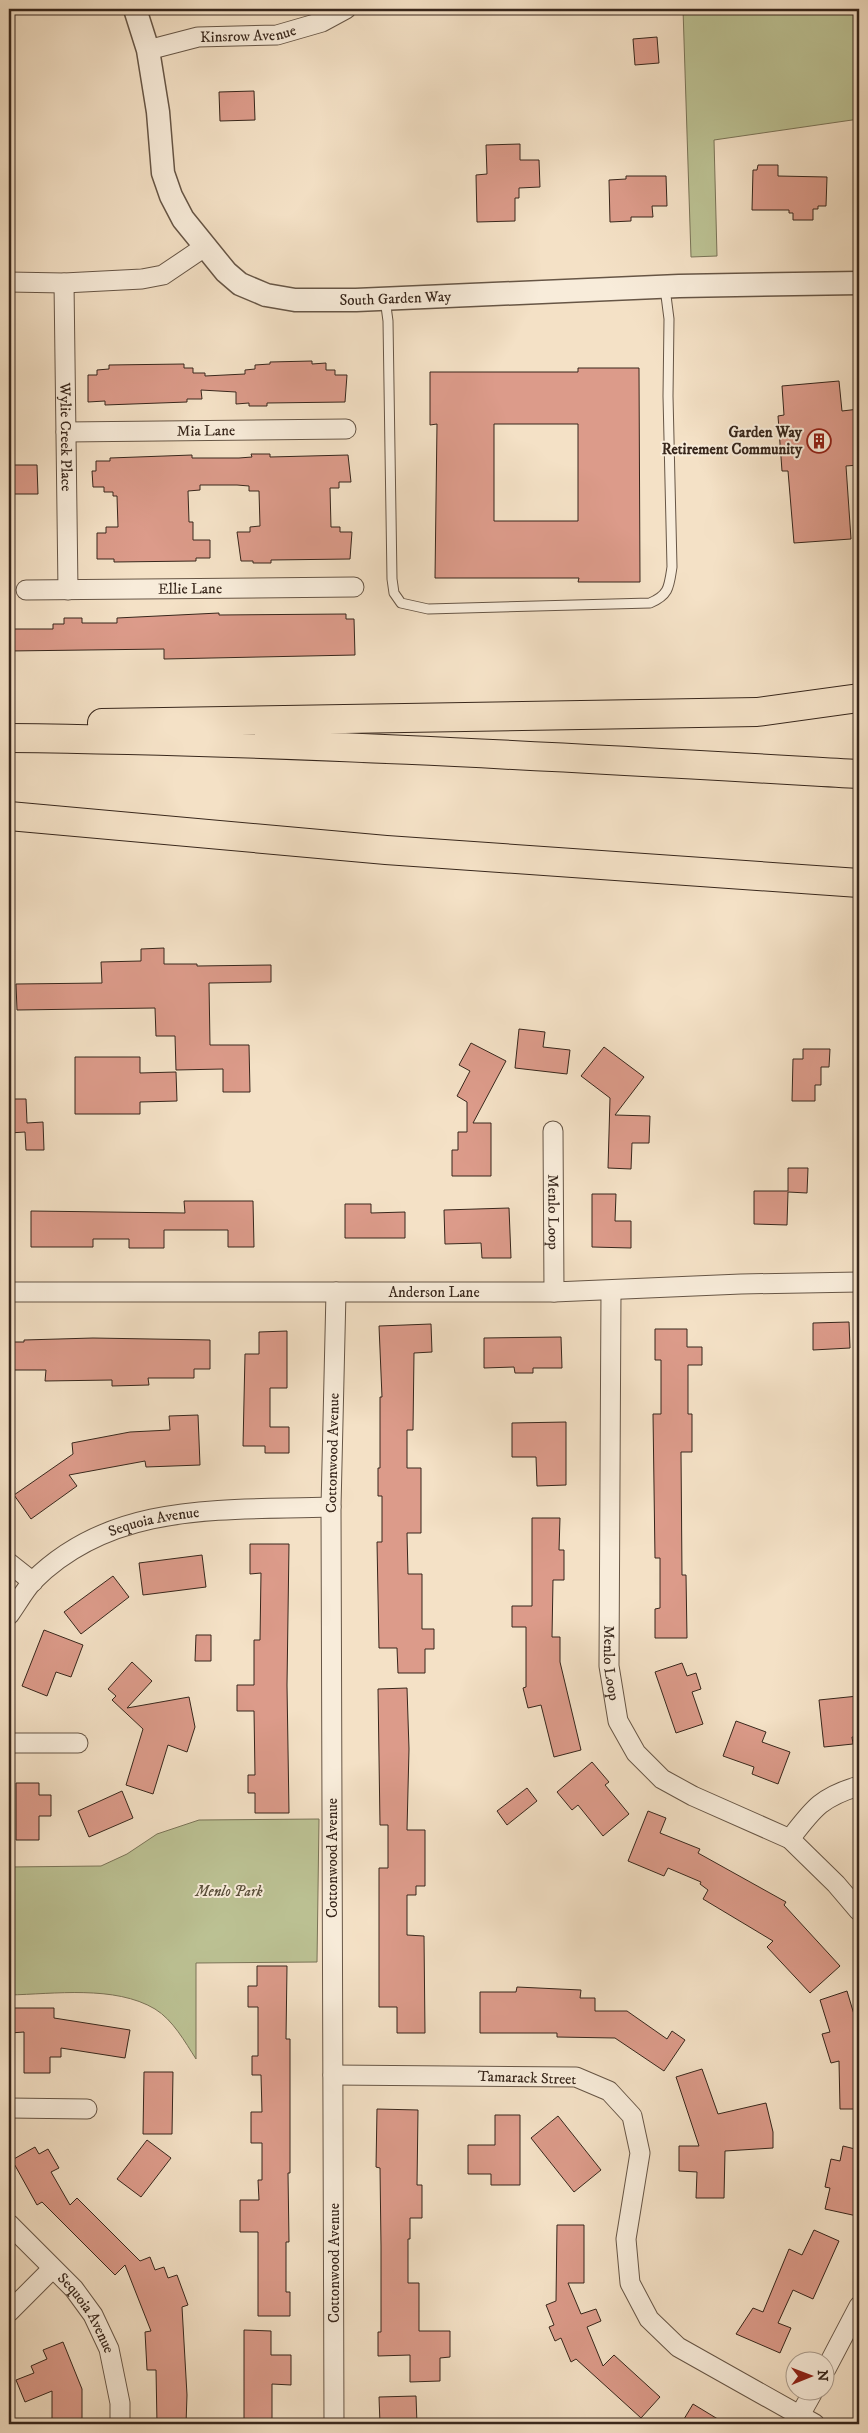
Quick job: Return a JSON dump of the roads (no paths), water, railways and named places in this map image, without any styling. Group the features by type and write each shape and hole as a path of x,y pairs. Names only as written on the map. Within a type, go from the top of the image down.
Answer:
{"highway":[{"path":"43,739 102,723 757,712 859,698"},
{"path":"9,738 366,748 628,760 859,774"},
{"path":"9,816 386,850 859,883"}],"street":[{"name":"South Garden Way","path":"135,9 148,50 158,112 163,173 171,196 183,219 226,272 240,284 266,295 295,300 385,299 665,286 859,283"},
{"name":"Kinsrow Avenue","path":"148,50 198,37 277,35 322,22 346,9"},
{"path":"9,282 64,283 142,279 163,275 206,246"},
{"name":"Wylie Creek Place","path":"64,283 68,590"},
{"name":"Mia Lane","path":"66,432 346,429"},
{"name":"Ellie Lane","path":"26,590 354,587"},
{"name":"Menlo Loop","path":"553,1131 554,1292"},
{"name":"Anderson Lane","path":"9,1292 554,1292 741,1284 859,1282"},
{"name":"Menlo Loop","path":"611,1291 609,1666 618,1721 636,1754 662,1779 693,1796 790,1839 836,1884 859,1911"},
{"name":"Cottonwood Avenue","path":"334,2424 331,1507 336,1292"},
{"name":"Sequoia Avenue","path":"9,1615 33,1582 93,1537 137,1521 184,1513 331,1507"},
{"path":"9,1563 33,1582"},
{"path":"9,1743 78,1744"},
{"path":"790,1839 816,1806 834,1794 859,1786"},
{"name":"Tamarack Street","path":"333,2075 576,2077 609,2091 632,2116 640,2153 626,2239 630,2283 649,2319 678,2347 803,2422"},
{"path":"9,2108 87,2109"},
{"name":"Sequoia Avenue","path":"9,2224 74,2289 93,2315 109,2349 120,2404 120,2424"},
{"path":"9,2312 52,2269"},
{"path":"836,2350 859,2306"},
{"path":"803,2422 811,2400"}],"lane":[{"path":"385,299 388,321 392,580 394,593 401,603 428,608 650,603 663,597 669,586 672,567 668,396 669,319 665,286"}],"place":[{"name":"Garden Way Retirement Community","path":"819,441"}],"park label":[{"name":"Menlo Park","path":"229,1891"}]}
